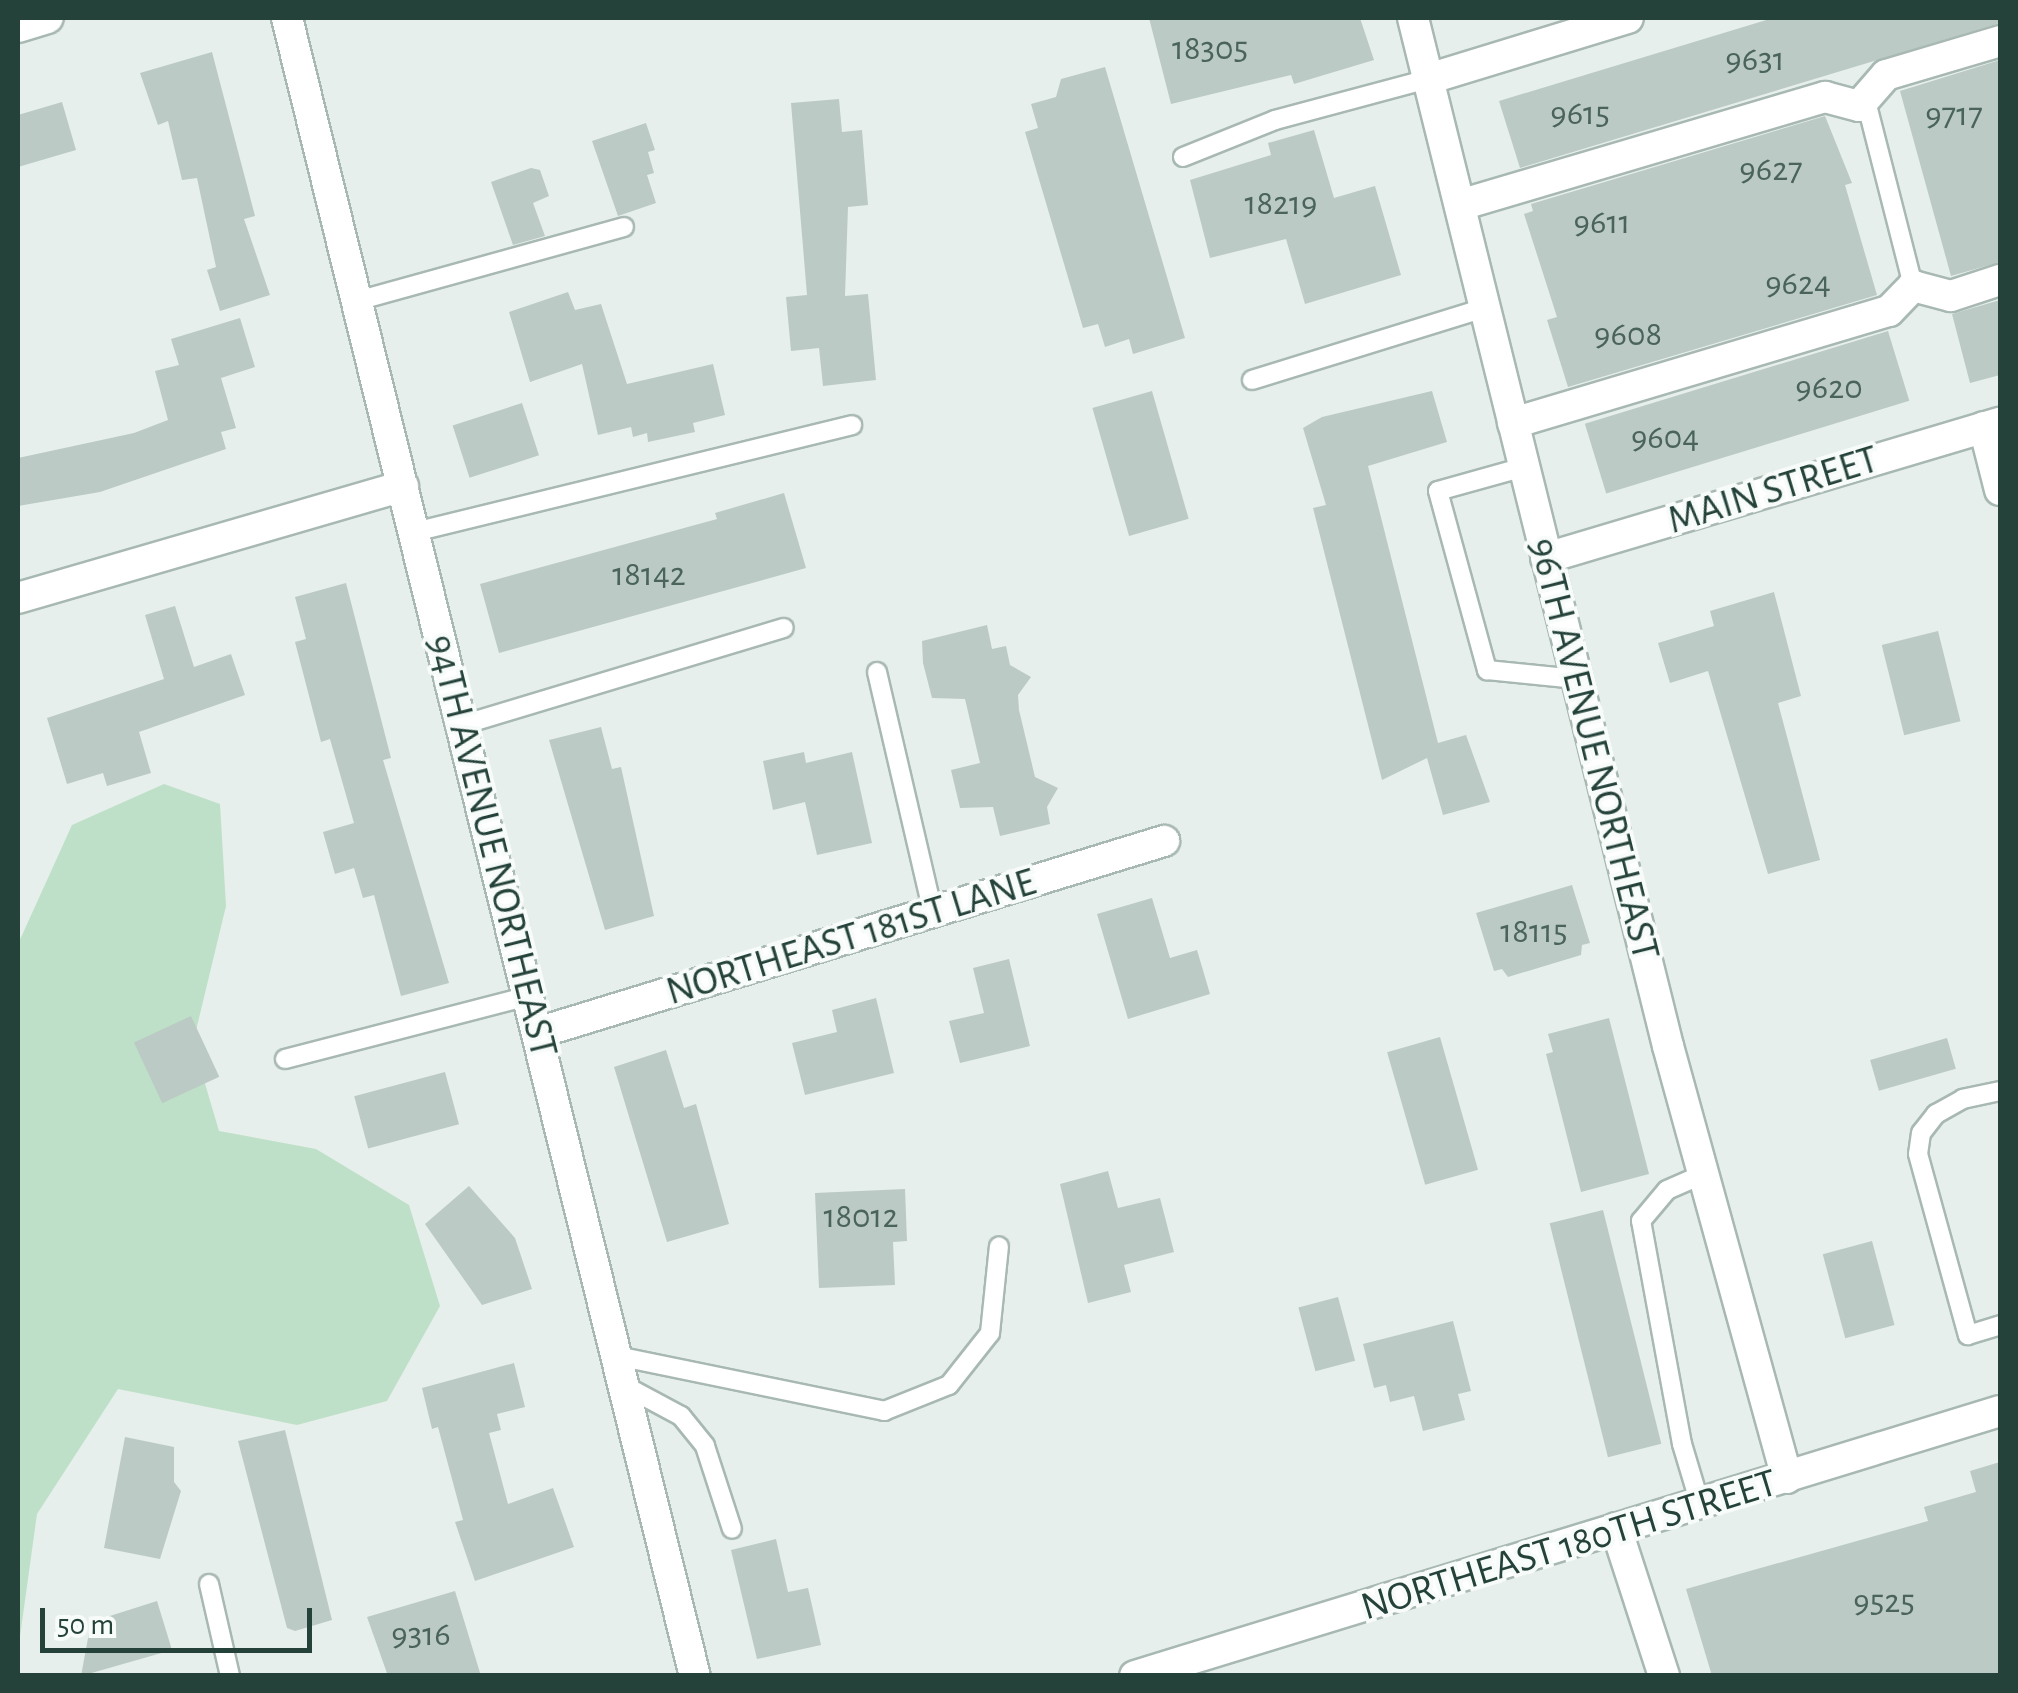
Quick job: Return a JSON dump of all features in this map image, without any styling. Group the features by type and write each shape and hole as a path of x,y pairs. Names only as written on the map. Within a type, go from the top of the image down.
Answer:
{"street":[{"path":"18,26 48,18"},
{"name":"94TH AVENUE NORTHEAST","path":"288,18 695,1676"},
{"name":"96TH AVENUE NORTHEAST","path":"1413,18 1546,558 1787,1478"},
{"path":"1428,79 1628,18"},
{"path":"1460,205 1825,97 1859,106 1886,75 2000,41"},
{"path":"1513,423 1889,311 1912,286 1951,296 2000,280"},
{"path":"1992,425 2000,490"},
{"name":"MAIN STREET","path":"1546,558 1992,425"},
{"path":"18,598 403,486"},
{"name":"NORTHEAST 181ST LANE","path":"538,1032 1164,841"},
{"name":"NORTHEAST 180TH STREET","path":"1136,1676 2000,1411"},
{"path":"1616,1528 1664,1676"}],"lane":[{"path":"1183,157 1275,120 1428,79"},
{"path":"1859,106 1868,109 1912,286"},
{"path":"357,301 624,227"},
{"path":"1252,380 1485,308"},
{"path":"414,532 852,425"},
{"path":"1524,467 1438,490 1487,670 1577,678"},
{"path":"462,725 784,628"},
{"path":"877,672 933,912"},
{"path":"285,1060 528,996"},
{"path":"2000,1091 1936,1114 1921,1133 1918,1154 1968,1335 2000,1325"},
{"path":"1700,1504 1682,1444 1641,1221 1668,1190 1706,1173"},
{"path":"617,1356 884,1411 949,1386 990,1333 1000,1246"},
{"path":"625,1386 681,1416 705,1446 732,1529"},
{"path":"209,1584 230,1676"}],"green space":[{"path":"164,784 220,804 226,906 193,1043 219,1131 316,1149 409,1205 440,1306 387,1401 297,1425 118,1389 37,1514 18,1651 18,944 72,825"}],"building":[{"path":"1149,18 1360,18 1374,60 1294,84 1291,75 1171,104"},
{"path":"1773,18 2000,18 2000,23 1520,168 1499,101"},
{"path":"212,52 255,216 244,219 270,295 220,311 207,270 216,267 197,178 182,180 168,121 158,125 140,73"},
{"path":"2000,60 2000,262 1951,276 1900,91"},
{"path":"1105,67 1185,338 1133,354 1129,339 1105,347 1098,324 1083,328 1025,132 1038,128 1031,104 1056,97 1061,79"},
{"path":"839,99 842,132 862,130 868,205 848,207 845,296 868,294 876,380 823,386 819,348 791,351 786,297 807,295 791,103"},
{"path":"62,102 76,150 18,167 18,115"},
{"path":"1825,116 1852,183 1845,185 1877,295 1568,387 1547,320 1557,317 1524,214 1533,211 1531,204"},
{"path":"646,123 655,150 648,152 654,173 647,175 656,203 618,216 592,141"},
{"path":"1314,130 1334,198 1375,186 1401,275 1305,304 1286,239 1210,258 1190,180 1271,155 1268,143"},
{"path":"531,168 540,170 549,196 533,203 545,236 513,245 491,182"},
{"path":"568,292 575,310 601,304 627,384 713,364 725,415 693,423 695,432 648,442 647,433 633,437 631,427 598,435 582,364 530,382 509,312"},
{"path":"2000,300 2000,375 1970,383 1952,314"},
{"path":"240,318 255,367 221,378 236,428 221,432 226,449 100,492 18,506 18,458 134,433 168,420 155,371 179,365 171,339"},
{"path":"1888,331 1909,401 1606,493 1585,424"},
{"path":"1152,391 1189,519 1129,536 1092,408"},
{"path":"1432,391 1447,442 1368,466 1438,743 1466,735 1490,802 1443,815 1427,758 1382,780 1313,508 1326,505 1303,428 1322,417"},
{"path":"522,403 539,455 470,478 453,426"},
{"path":"784,493 806,568 499,653 480,584 717,519 715,513"},
{"path":"346,583 391,758 383,760 449,983 401,996 374,895 363,898 354,868 335,874 323,832 354,823 330,739 321,742 295,642 306,639 295,597"},
{"path":"1774,592 1801,696 1778,703 1820,860 1768,874 1708,671 1670,683 1658,643 1714,626 1710,611"},
{"path":"175,606 194,667 231,654 245,695 139,732 151,773 107,786 103,773 67,784 47,718 164,679 145,615"},
{"path":"987,625 992,649 1006,646 1010,665 1031,677 1018,695 1035,777 1058,788 1047,807 1050,824 1000,836 993,807 960,808 951,770 980,763 965,699 932,698 923,663 922,641"},
{"path":"1938,631 1960,721 1904,735 1882,645"},
{"path":"601,727 612,769 621,767 654,916 605,930 549,740"},
{"path":"804,752 806,763 852,752 872,843 817,855 805,802 773,810 763,761"},
{"path":"1572,885 1590,943 1582,945 1581,955 1508,977 1502,969 1494,971 1476,913"},
{"path":"1152,898 1170,958 1197,950 1210,994 1128,1019 1097,914"},
{"path":"1009,959 1030,1046 960,1063 949,1021 984,1013 973,968"},
{"path":"876,998 894,1073 805,1095 792,1043 837,1032 832,1010"},
{"path":"191,1016 219,1077 162,1103 134,1043"},
{"path":"1609,1018 1649,1174 1581,1192 1546,1054 1553,1052 1548,1034"},
{"path":"1440,1037 1478,1170 1425,1185 1387,1052"},
{"path":"1947,1038 1956,1069 1879,1091 1870,1060"},
{"path":"666,1050 684,1108 696,1104 729,1224 667,1242 614,1067"},
{"path":"445,1072 459,1124 368,1148 354,1096"},
{"path":"1108,1171 1118,1208 1160,1198 1174,1252 1124,1265 1131,1292 1088,1303 1060,1184"},
{"path":"469,1186 515,1238 532,1289 482,1305 425,1224"},
{"path":"905,1189 907,1241 893,1242 895,1285 819,1288 815,1193"},
{"path":"1603,1210 1661,1444 1608,1457 1550,1223"},
{"path":"1872,1241 1895,1325 1845,1338 1823,1254"},
{"path":"1338,1297 1355,1361 1315,1371 1298,1308"},
{"path":"1453,1321 1471,1391 1458,1394 1465,1420 1423,1431 1414,1396 1390,1402 1386,1385 1374,1388 1363,1344"},
{"path":"514,1363 525,1407 497,1414 501,1430 489,1433 508,1504 553,1488 574,1547 475,1581 455,1522 463,1520 438,1427 432,1429 422,1388"},
{"path":"285,1430 332,1620 295,1631 287,1628 238,1441"},
{"path":"125,1437 174,1447 174,1482 181,1491 160,1559 104,1548"},
{"path":"2000,1462 2000,1676 1712,1676 1686,1589 1928,1521 1924,1507 1976,1492 1970,1471"},
{"path":"776,1539 788,1592 808,1588 821,1645 757,1659 731,1550"},
{"path":"455,1591 481,1676 388,1676 367,1617"},
{"path":"157,1601 172,1650 81,1676 91,1622"}]}
